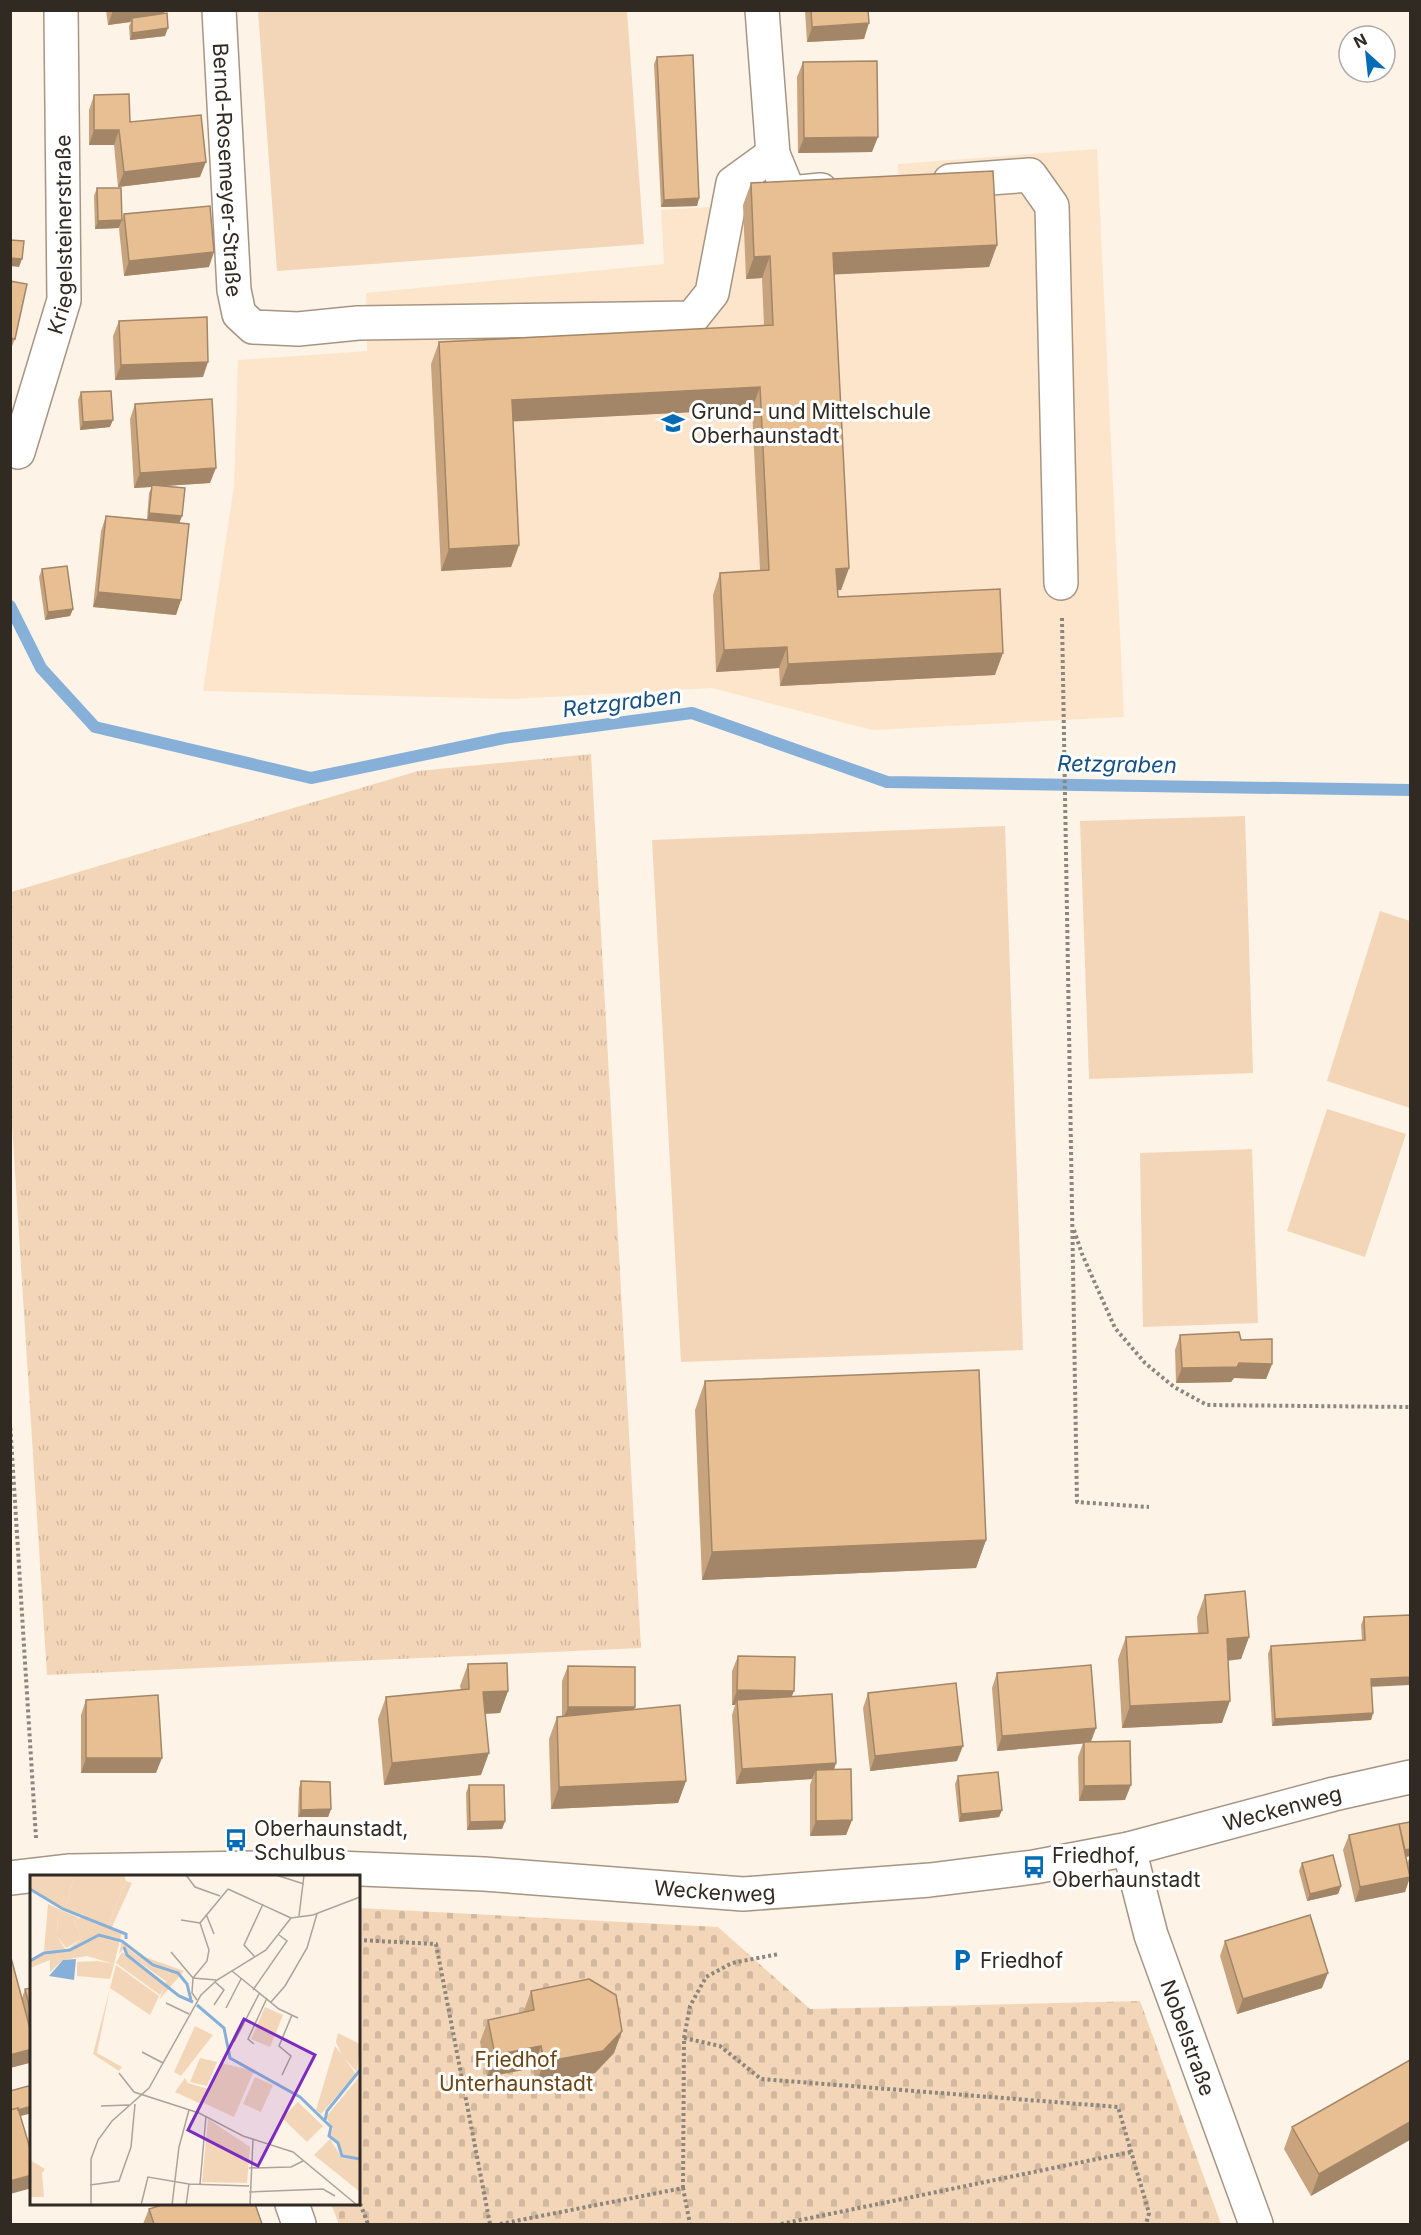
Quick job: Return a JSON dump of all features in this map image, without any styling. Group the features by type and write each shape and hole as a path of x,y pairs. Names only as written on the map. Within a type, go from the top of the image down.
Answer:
{"street":[{"name":"Kriegelsteinerstraße","path":"18,453 64,300 61,10"},
{"name":"Bernd-Rosemeyer-Straße","path":"219,10 234,290 239,314 253,327 298,329 358,323 692,318 712,293 733,183 773,154"},
{"path":"762,10 773,154 789,193 846,188"},
{"path":"915,183 1030,175 1052,206 1061,583"},
{"name":"Weckenweg","path":"33,1875 70,1871 190,1872 312,1867 484,1874 743,1894 930,1880 1034,1867 1130,1849 1334,1794 1410,1777"},
{"name":"Nobelstraße","path":"1130,1849 1150,1935 1257,2224"},
{"path":"292,2205 299,2224"}],"path":[{"path":"1061,583 1077,1502 1149,1507"},
{"path":"1072,1225 1082,1254 1115,1328 1145,1363 1174,1387 1207,1405 1410,1407"},
{"path":"10,1422 24,1876"},
{"path":"360,1940 436,1944 490,2224"},
{"path":"690,2224 683,2188 684,2038 690,2007 706,1977 732,1963 779,1954"},
{"path":"684,2038 720,2046 761,2079 1118,2107 1149,2213 1146,2224"},
{"path":"781,2224 1131,2152"},
{"path":"500,2224 683,2188"},
{"path":"360,2203 368,2224"}],"shaded area":[{"name":"Grund- und Mittelschule Oberhaunstadt","path":"1097,149 1124,717 872,730 712,688 513,699 203,691 234,486 238,360 367,351 366,293 664,264 661,210 899,195 898,164"}],"green space":[{"path":"258,11 627,11 644,244 277,271"},
{"path":"591,754 641,1648 47,1675 11,1109 11,892 418,771"},
{"path":"1245,816 1253,1073 1089,1079 1080,821"},
{"path":"1005,826 1023,1350 681,1362 652,840"},
{"path":"1380,911 1410,921 1410,1108 1327,1081"},
{"path":"1327,1109 1406,1134 1365,1257 1287,1231"},
{"path":"1252,1149 1258,1323 1143,1327 1140,1153"},
{"name":"Friedhof Unterhaunstadt","path":"360,1908 718,1927 810,2009 1140,2001 1221,2224 339,2224 331,2205 360,2205"}],"building":[{"path":"811,10 868,10 869,23 812,27"},
{"path":"167,13 168,28 132,33 132,18"},
{"path":"693,55 699,198 664,200 657,57"},
{"path":"877,61 878,137 804,138 803,62"},
{"path":"129,94 130,122 201,115 206,162 124,172 119,130 94,130 94,95"},
{"path":"993,171 997,245 833,253 849,568 836,569 838,597 1000,589 1003,653 788,664 787,647 724,650 720,573 769,570 760,387 512,400 519,545 449,549 439,342 773,325 770,256 754,257 751,183"},
{"path":"97,188 121,188 122,220 98,221"},
{"path":"210,206 214,252 129,261 124,214"},
{"path":"10,240 24,241 22,259 10,258"},
{"path":"10,281 27,284 15,339 10,338"},
{"path":"207,317 208,362 121,365 119,321"},
{"path":"111,391 113,420 83,422 81,392"},
{"path":"212,399 216,468 140,473 135,404"},
{"path":"152,485 185,488 182,516 149,513"},
{"path":"106,516 189,524 181,600 98,592"},
{"path":"67,566 73,609 48,612 42,569"},
{"path":"1239,1332 1241,1340 1272,1339 1272,1364 1239,1363 1237,1367 1182,1368 1180,1335"},
{"path":"979,1370 986,1540 712,1552 705,1381"},
{"path":"1245,1591 1249,1637 1227,1639 1230,1701 1130,1706 1126,1637 1208,1633 1205,1595"},
{"path":"1410,1615 1410,1677 1371,1679 1373,1713 1275,1719 1271,1646 1365,1640 1364,1617"},
{"path":"738,1656 795,1657 794,1691 737,1690"},
{"path":"507,1663 508,1691 483,1692 489,1753 392,1763 386,1697 469,1689 468,1664"},
{"path":"1091,1665 1096,1728 1002,1736 997,1673"},
{"path":"568,1666 635,1667 635,1707 568,1707"},
{"path":"956,1683 963,1746 875,1756 868,1693"},
{"path":"832,1694 836,1763 742,1769 737,1700"},
{"path":"158,1695 162,1758 86,1758 86,1700"},
{"path":"680,1705 686,1781 559,1787 557,1717"},
{"path":"1130,1741 1131,1785 1084,1786 1084,1742"},
{"path":"851,1769 852,1820 816,1821 816,1770"},
{"path":"998,1772 1002,1810 961,1814 958,1776"},
{"path":"301,1781 330,1782 331,1809 301,1810"},
{"path":"469,1785 504,1785 505,1821 470,1822"},
{"path":"1410,1822 1410,1849 1405,1850 1399,1824"},
{"path":"1399,1824 1410,1877 1360,1887 1349,1835"},
{"path":"1333,1855 1341,1886 1310,1894 1302,1863"},
{"path":"1310,1915 1328,1973 1243,1999 1225,1941"},
{"path":"10,1954 30,2029 30,2050 10,2055"},
{"path":"589,1979 616,1995 622,2031 603,2051 544,2062 541,2046 495,2055 488,2020 534,2010 531,1991"},
{"path":"30,1988 30,2009 25,1989"},
{"path":"1410,2060 1410,2122 1319,2174 1292,2127"},
{"path":"30,2086 30,2107 10,2110 10,2091"},
{"path":"18,2108 30,2148 30,2176 10,2181 10,2110"},
{"path":"162,2205 255,2205 262,2224 154,2224 149,2209"}],"waterway":[{"name":"Retzgraben","path":"10,606 41,668 95,727 311,778 504,738 692,713 887,782 1410,790"}],"place":[{"name":"Grund- und Mittelschule Oberhaunstadt","path":"673,423"},
{"name":"Oberhaunstadt, Schulbus","path":"236,1840"},
{"name":"Friedhof, Oberhaunstadt","path":"1034,1867"},
{"name":"Friedhof","path":"962,1960"}]}
